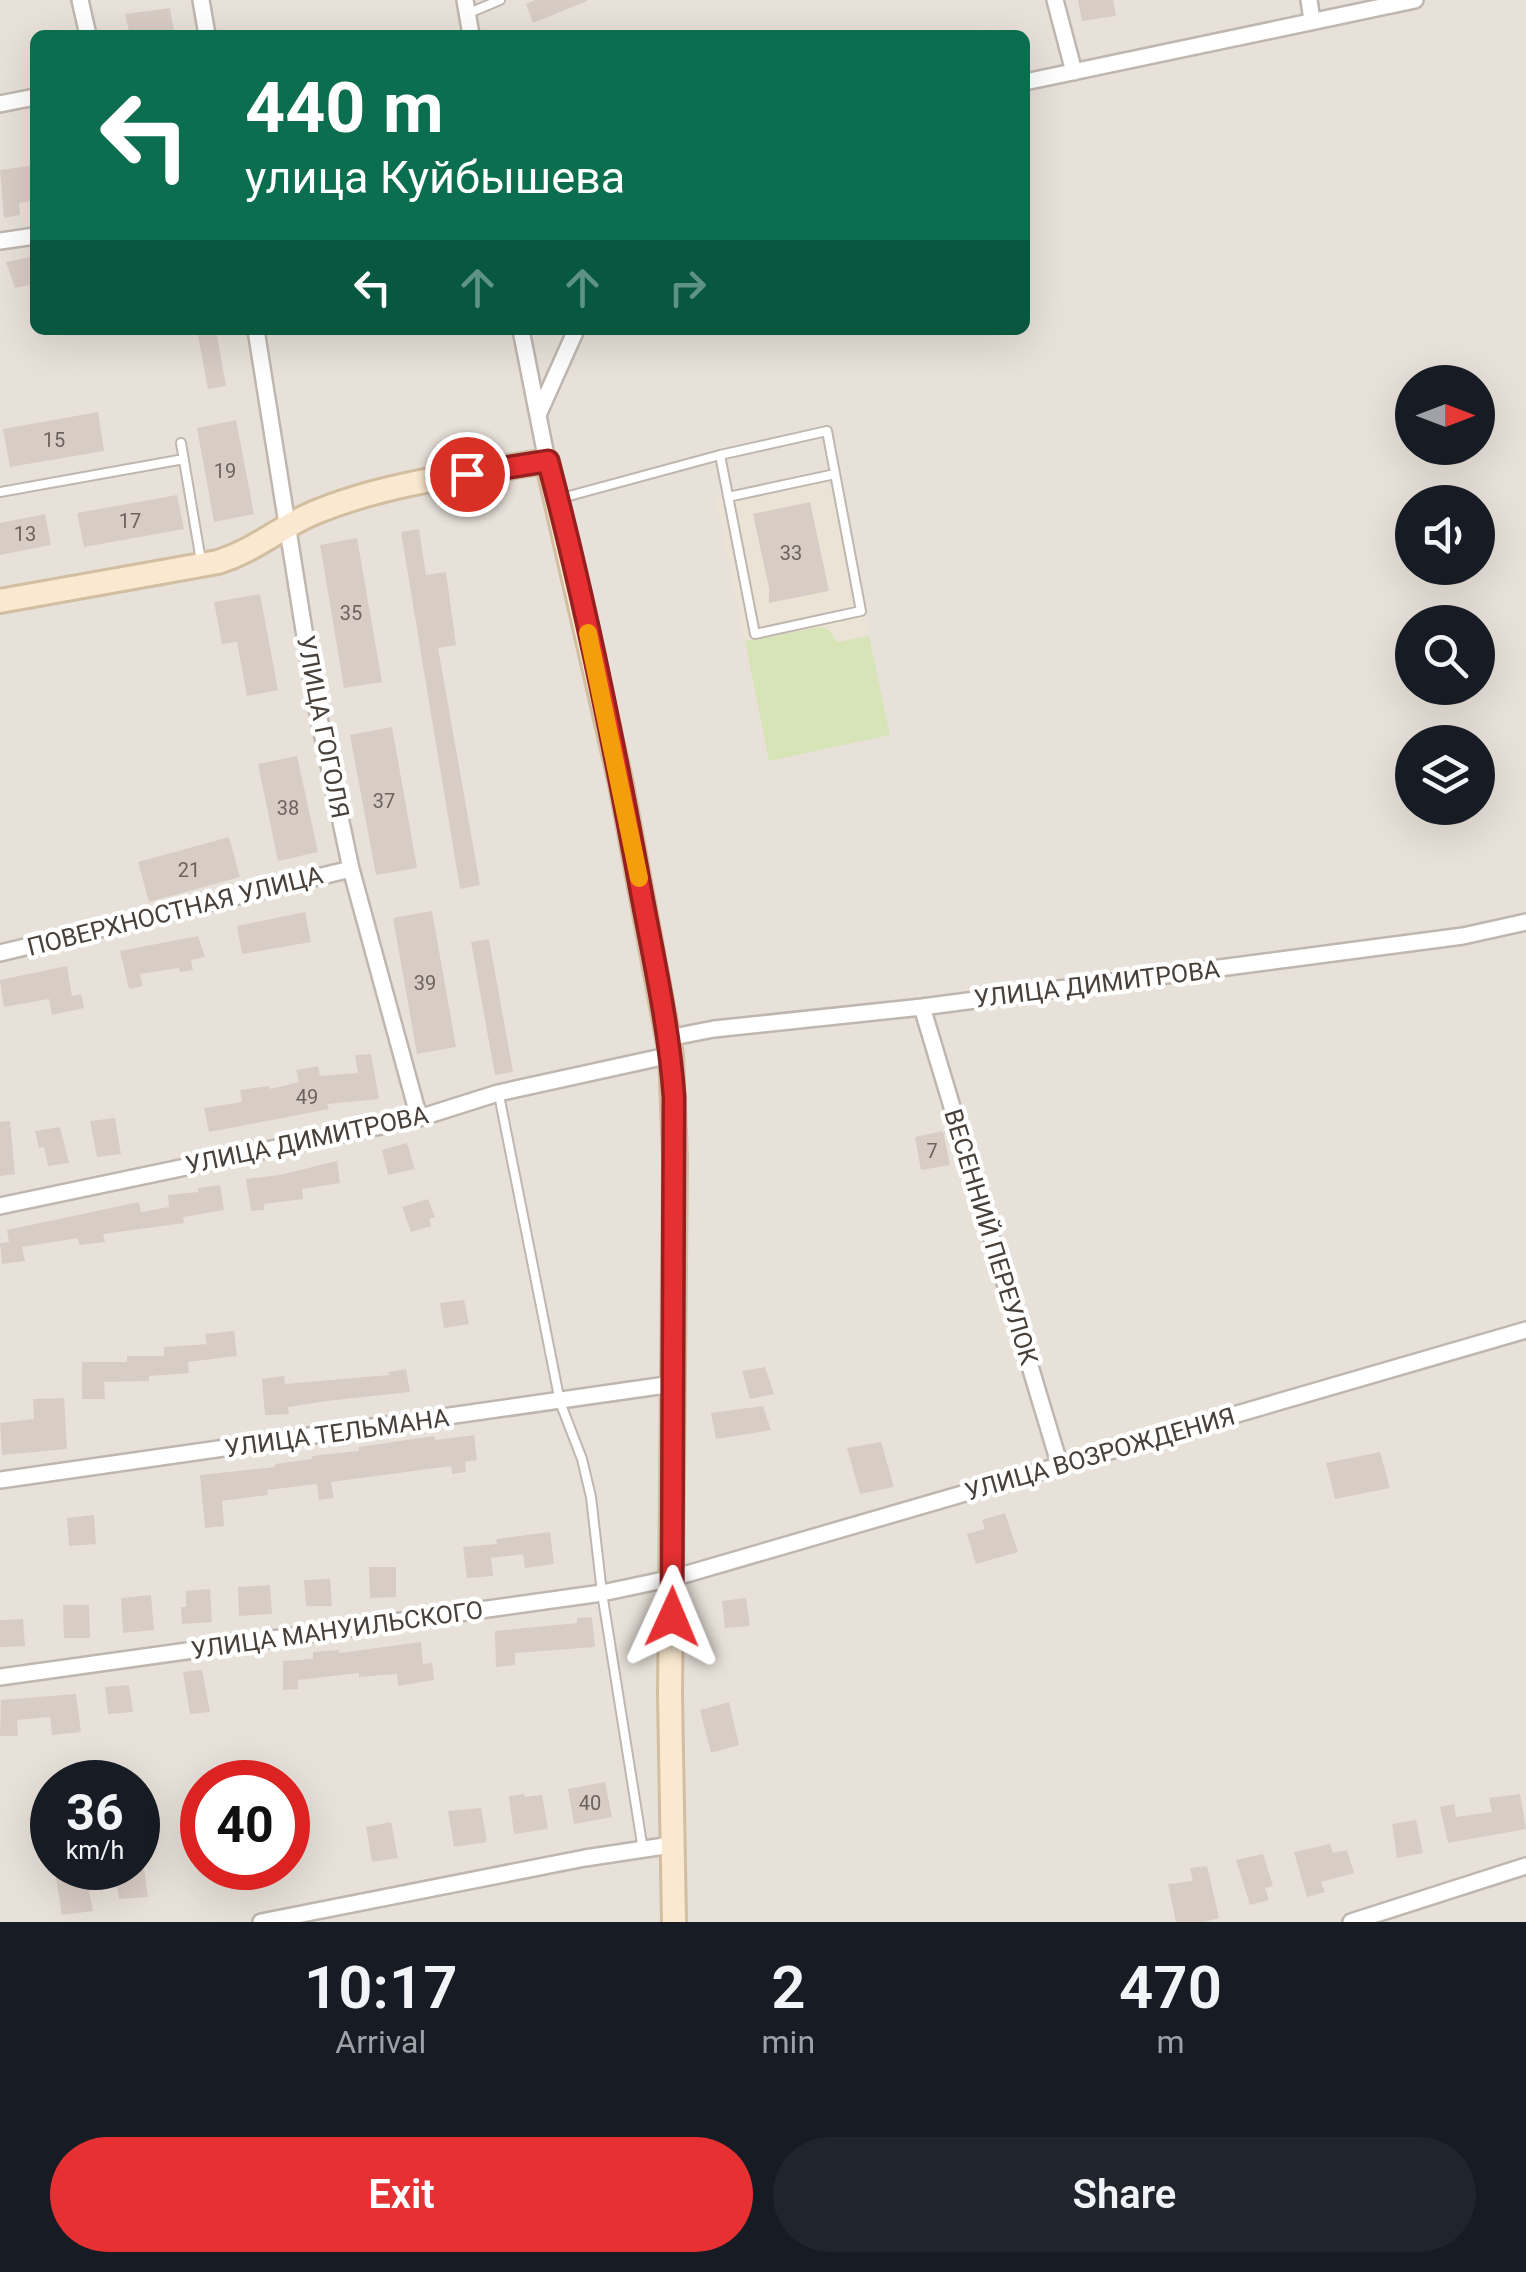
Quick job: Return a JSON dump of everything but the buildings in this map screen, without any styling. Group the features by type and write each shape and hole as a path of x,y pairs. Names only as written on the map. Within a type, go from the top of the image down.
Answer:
{"street":[{"path":"80,0 87,30"},
{"path":"201,0 206,30"},
{"path":"1055,0 1074,72"},
{"path":"1309,0 1312,20"},
{"path":"1030,81 1415,0"},
{"path":"0,104 30,97"},
{"path":"0,241 30,237"},
{"name":"УЛИЦА ГОГОЛЯ","path":"257,335 315,699 350,869 419,1118"},
{"path":"522,335 621,784 669,1047 675,1158 670,1845 674,1922"},
{"path":"538,415 574,335"},
{"path":"0,601 202,566 248,551 320,510 377,493 548,461"},
{"name":"ПОВЕРХНОСТНАЯ УЛИЦА","path":"0,953 350,869"},
{"name":"УЛИЦА ДИМИТРОВА","path":"0,1206 419,1118 669,1047 714,1028 922,1007 1463,936 1526,922"},
{"name":"ВЕСЕННИЙ ПЕРЕУЛОК","path":"922,1007 1060,1466"},
{"name":"УЛИЦА ВОЗРОЖДЕНИЯ","path":"674,1578 1526,1330"},
{"name":"УЛИЦА ТЕЛЬМАНА","path":"0,1480 673,1384"},
{"name":"УЛИЦА МАНУИЛЬСКОГО","path":"0,1677 602,1593 674,1578"},
{"path":"261,1922 670,1845"},
{"path":"1351,1922 1526,1866"}],"lane":[{"path":"467,7 500,0"},
{"path":"558,499 720,455 827,431 861,611 755,634 720,455"},
{"path":"180,443 202,566"},
{"path":"0,492 184,459"},
{"path":"728,497 835,474"},
{"path":"498,1093 560,1402 582,1459 591,1497 602,1593 643,1850"}],"shaded area":[{"path":"0,0 1526,0 1526,1922 0,1922"},
{"path":"835,475 890,735 769,761 716,498"}],"green space":[{"path":"821,627 829,630 837,642 869,636 890,735 769,761 745,641"}],"slow traffic":[{"path":"588,633 639,878"}],"route":[{"path":"467,474 548,461 621,784 671,1055 675,1158 672,1617"}]}
